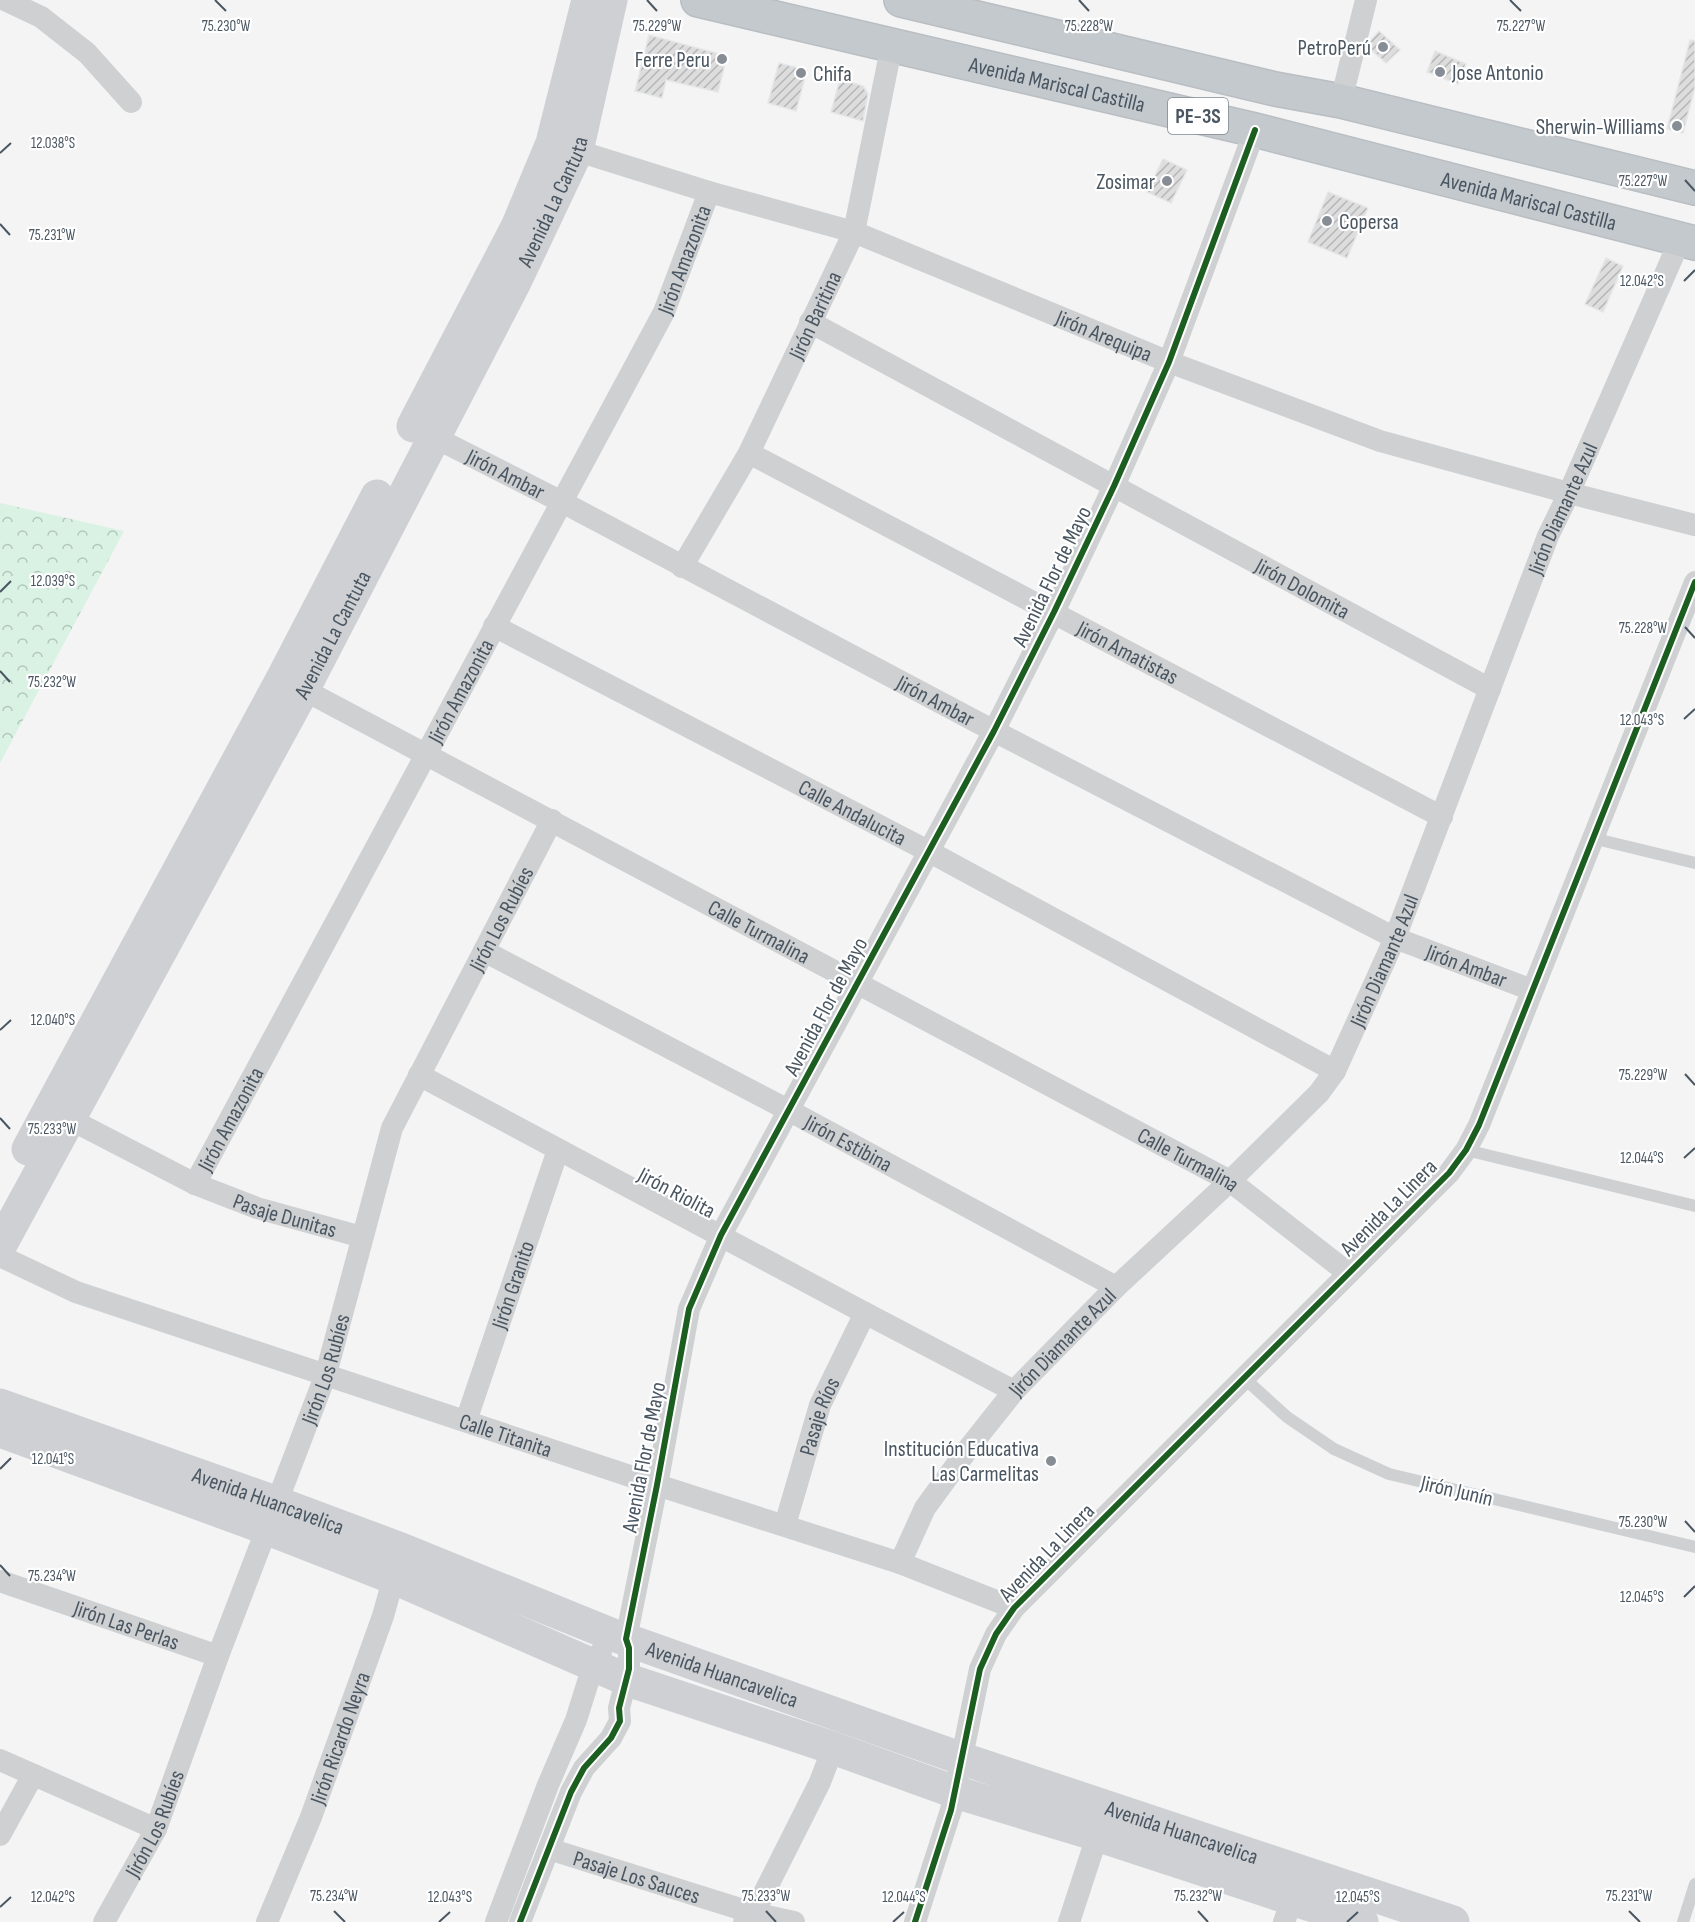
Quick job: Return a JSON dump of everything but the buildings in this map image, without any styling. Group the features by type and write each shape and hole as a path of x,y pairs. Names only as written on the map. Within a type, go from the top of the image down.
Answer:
{"highway":[{"name":"Avenida Mariscal Castilla","path":"698,0 1255,130 1688,242"},
{"name":"Avenida Mariscal Castilla","path":"913,1 1275,89 1341,101 1695,188"}],"main road":[{"name":"Avenida La Cantuta","path":"565,147 588,0"},
{"name":"Avenida La Cantuta","path":"0,1246 60,1114 292,684 423,432 514,284 565,147 611,0"},
{"name":"Avenida La Cantuta","path":"0,1202 60,1114"},
{"name":"Avenida Huancavelica","path":"0,1405 397,1564 623,1631 960,1758 1102,1821 1292,1898 1362,1922"},
{"name":"Avenida Huancavelica","path":"0,1431 273,1516"},
{"name":"Avenida Huancavelica","path":"397,1564 593,1666 625,1679 833,1748 955,1792 1102,1821"},
{"name":"Avenida Huancavelica","path":"1292,1898 1441,1920"}],"street":[{"path":"5,0 41,17 87,53 131,102"},
{"path":"1341,101 1366,0"},
{"name":"Jirón Baritina","path":"682,567 749,453 854,232 892,44"},
{"name":"Avenida Flor de Mayo","path":"496,1922 548,1785 576,1720 593,1666 623,1631 657,1485 689,1309 721,1235 994,731 1054,612 1114,486 1169,362 1255,130"},
{"name":"Jirón Arequipa","path":"565,147 709,192 854,232 1169,362 1380,441 1695,525"},
{"name":"Jirón Amazonita","path":"195,1184 664,312 709,192"},
{"name":"Jirón Diamante Azul","path":"900,1563 925,1508 1014,1391 1116,1287 1230,1181 1318,1093 1335,1071 1395,938 1548,536 1688,242"},
{"name":"Jirón Dolomita","path":"810,322 1490,689"},
{"name":"Jirón Ambar","path":"423,432 562,502 994,731 1395,938 1532,990"},
{"name":"Jirón Amatistas","path":"749,453 1442,817"},
{"name":"Avenida La Linera","path":"915,1922 955,1792 960,1758 980,1669 996,1634 1014,1608 1449,1173 1466,1150 1479,1125 1695,582"},
{"name":"Calle Andalucita","path":"494,626 928,851 1335,1071"},
{"name":"Calle Turmalina","path":"292,684 1230,1181 1348,1273"},
{"name":"Jirón Los Rubíes","path":"104,1922 156,1830 218,1656 326,1374 392,1128 552,820"},
{"name":"Jirón Estibina","path":"484,951 790,1111 1116,1287"},
{"name":"Jirón Riolita","path":"419,1075 865,1314 1014,1391"},
{"name":"Pasaje Dunitas","path":"60,1114 195,1184 257,1208 362,1237"},
{"name":"Jirón Granito","path":"466,1420 558,1150"},
{"name":"Calle Titanita","path":"0,1256 76,1292 657,1485 900,1563 1014,1608"},
{"name":"Pasaje Ríos","path":"785,1525 820,1405 865,1314"},
{"name":"Jirón Ricardo Neyra","path":"267,1922 311,1817 383,1616 397,1564"},
{"name":"Jirón Las Perlas","path":"0,1581 218,1656"},
{"name":"Avenida Flor de Mayo","path":"520,1922 571,1792 584,1768 610,1738 620,1721 625,1679 629,1669 629,1648 623,1631"},
{"path":"748,1917 820,1782 833,1748"},
{"path":"0,1760 156,1830"},
{"path":"0,1835 33,1775"},
{"path":"1069,1922 1102,1821"},
{"name":"Pasaje Los Sauces","path":"549,1849 748,1917 794,1922"}],"lane":[{"path":"1592,838 1695,863"},
{"path":"1466,1150 1695,1206"},
{"name":"Jirón Junín","path":"1244,1378 1287,1417 1334,1449 1389,1474 1695,1547"},
{"path":"1683,1922 1695,1884"}],"green space":[{"path":"0,503 124,531 0,763"}],"cycle path":[{"path":"520,1922 571,1792 584,1768 611,1738 620,1721 619,1708 629,1669 629,1648 626,1639 689,1309 721,1235 994,731 1054,612 1114,486 1169,362 1255,130"},
{"path":"915,1922 951,1810 980,1669 996,1634 1014,1608 1449,1173 1466,1150 1479,1125 1695,582"}],"place":[{"name":"PetroPerú","path":"1383,47"},
{"name":"Ferre Peru","path":"722,59"},
{"name":"Jose Antonio","path":"1440,72"},
{"name":"Chifa","path":"801,73"},
{"name":"Sherwin-Williams","path":"1677,126"},
{"name":"Zosimar","path":"1167,181"},
{"name":"Copersa","path":"1327,221"},
{"name":"Institución Educativa Las Carmelitas","path":"1051,1461"}]}
